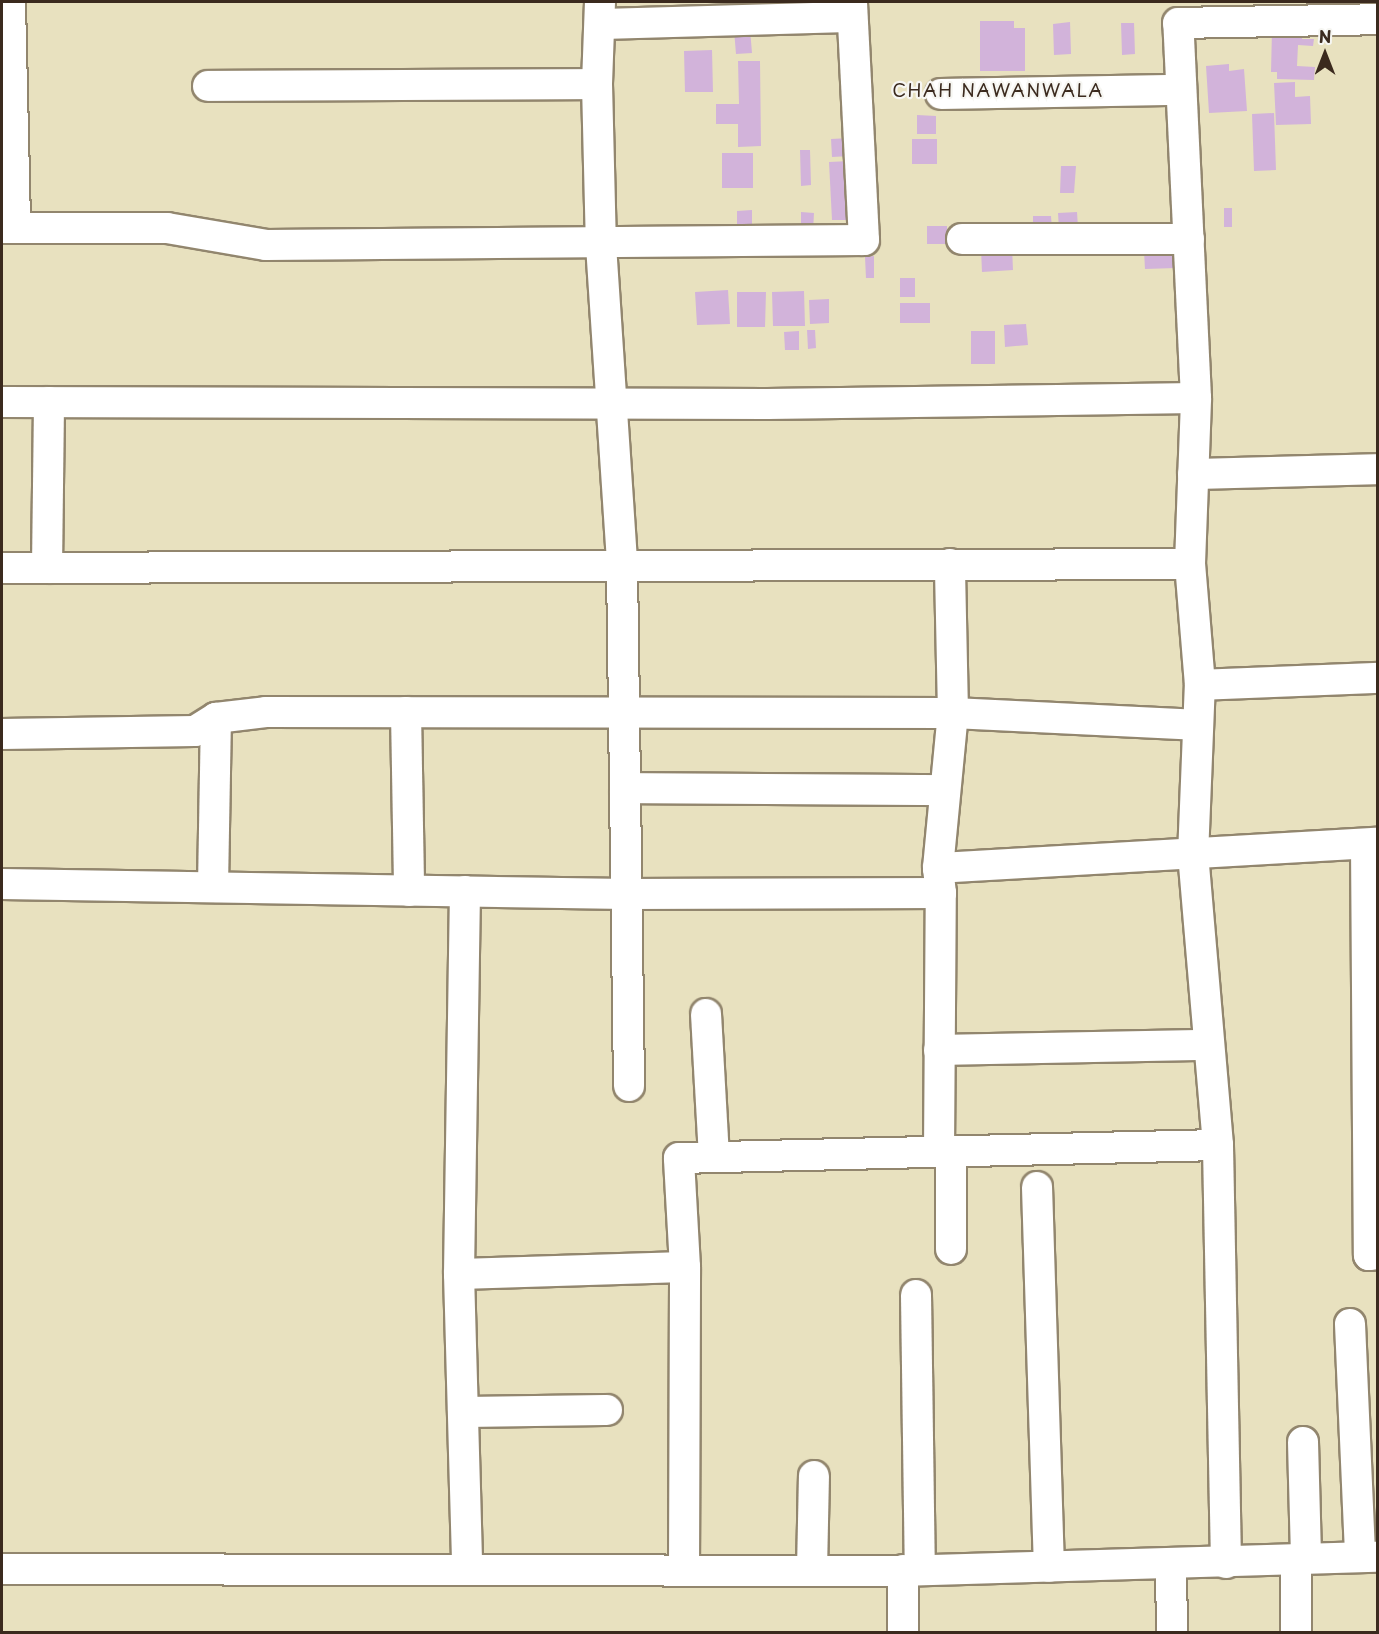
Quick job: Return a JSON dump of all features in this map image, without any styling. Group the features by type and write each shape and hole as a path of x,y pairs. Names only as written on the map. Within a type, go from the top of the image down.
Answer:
{"street":[{"path":"10,2 8,228 167,228 266,245 601,245 864,240 852,9 600,13 597,84 601,245 622,566 629,1086"},
{"path":"1226,1563 1218,1145 1193,856 1195,725 1200,685 1190,564 1196,398 1178,23 1280,11 1377,19"},
{"path":"208,86 597,84"},
{"path":"941,94 1181,90"},
{"path":"962,239 1188,238"},
{"path":"2,402 613,401 767,404 1196,398"},
{"path":"47,568 49,402"},
{"path":"1193,474 1377,469"},
{"path":"950,564 953,713 939,881 939,1050 951,1249"},
{"path":"2,568 1190,564"},
{"path":"1200,685 1377,678"},
{"path":"2,734 195,731 216,718 266,712 624,710 953,713 1195,725"},
{"path":"406,712 409,891"},
{"path":"213,887 216,718"},
{"path":"625,788 945,790"},
{"path":"2,884 627,894 939,881 1193,856 1372,844 1369,1255 1377,1254"},
{"path":"465,891 459,1274 467,1569"},
{"path":"706,1014 714,1157"},
{"path":"939,1050 1209,1045"},
{"path":"684,1570 685,1267 679,1158 1218,1145"},
{"path":"1037,1187 1049,1567"},
{"path":"459,1274 685,1267"},
{"path":"903,1632 912,1570 916,1295"},
{"path":"2,1569 912,1570 1226,1563 1301,1558 1369,1557 1350,1324"},
{"path":"463,1412 607,1410"},
{"path":"1296,1632 1301,1558 1303,1442"},
{"path":"812,1570 813,1476"},
{"path":"1171,1564 1172,1632"}],"building":[{"path":"980,21 1014,21 1014,28 1025,28 1025,71 980,71"},
{"path":"1070,22 1071,54 1054,55 1053,24"},
{"path":"1121,23 1134,23 1135,54 1122,55"},
{"path":"750,29 752,53 736,54 734,30"},
{"path":"1272,30 1303,31 1302,39 1314,39 1313,46 1298,45 1297,66 1315,67 1314,80 1277,79 1277,72 1271,72"},
{"path":"712,50 713,92 685,92 684,51"},
{"path":"738,61 760,61 761,146 738,147 738,124 716,124 716,104 739,104"},
{"path":"1229,64 1229,71 1244,69 1247,111 1209,113 1206,66"},
{"path":"1295,82 1295,97 1310,96 1311,124 1276,125 1274,83"},
{"path":"1274,113 1276,170 1254,171 1252,114"},
{"path":"917,115 936,116 936,134 917,134"},
{"path":"850,138 851,156 832,157 831,139"},
{"path":"912,139 937,139 937,164 912,164"},
{"path":"800,150 810,150 811,185 801,186"},
{"path":"722,153 753,153 753,188 722,188"},
{"path":"850,161 852,220 832,220 829,162"},
{"path":"1061,166 1076,166 1074,193 1060,193"},
{"path":"1224,208 1232,208 1232,227 1224,227"},
{"path":"752,210 752,231 737,232 737,211"},
{"path":"801,212 814,213 813,231 801,231"},
{"path":"1077,212 1078,228 1059,229 1058,213"},
{"path":"1033,216 1051,216 1052,230 1033,230"},
{"path":"927,226 947,226 947,244 927,244"},
{"path":"1012,247 1013,270 982,272 981,249"},
{"path":"1175,250 1176,268 1145,269 1144,251"},
{"path":"874,256 874,278 866,278 865,257"},
{"path":"900,278 915,278 915,297 900,297"},
{"path":"728,290 730,324 697,325 695,292"},
{"path":"804,291 805,326 773,326 772,292"},
{"path":"737,292 766,292 765,327 737,327"},
{"path":"829,299 829,323 810,324 809,300"},
{"path":"900,303 930,303 930,323 900,323"},
{"path":"1026,324 1028,345 1005,347 1004,325"},
{"path":"807,330 815,330 816,348 808,349"},
{"path":"799,331 799,350 785,350 784,332"},
{"path":"971,331 995,331 995,364 971,364"}],"district":[{"name":"CHAH NAWANWALA","path":"998,90"}]}
